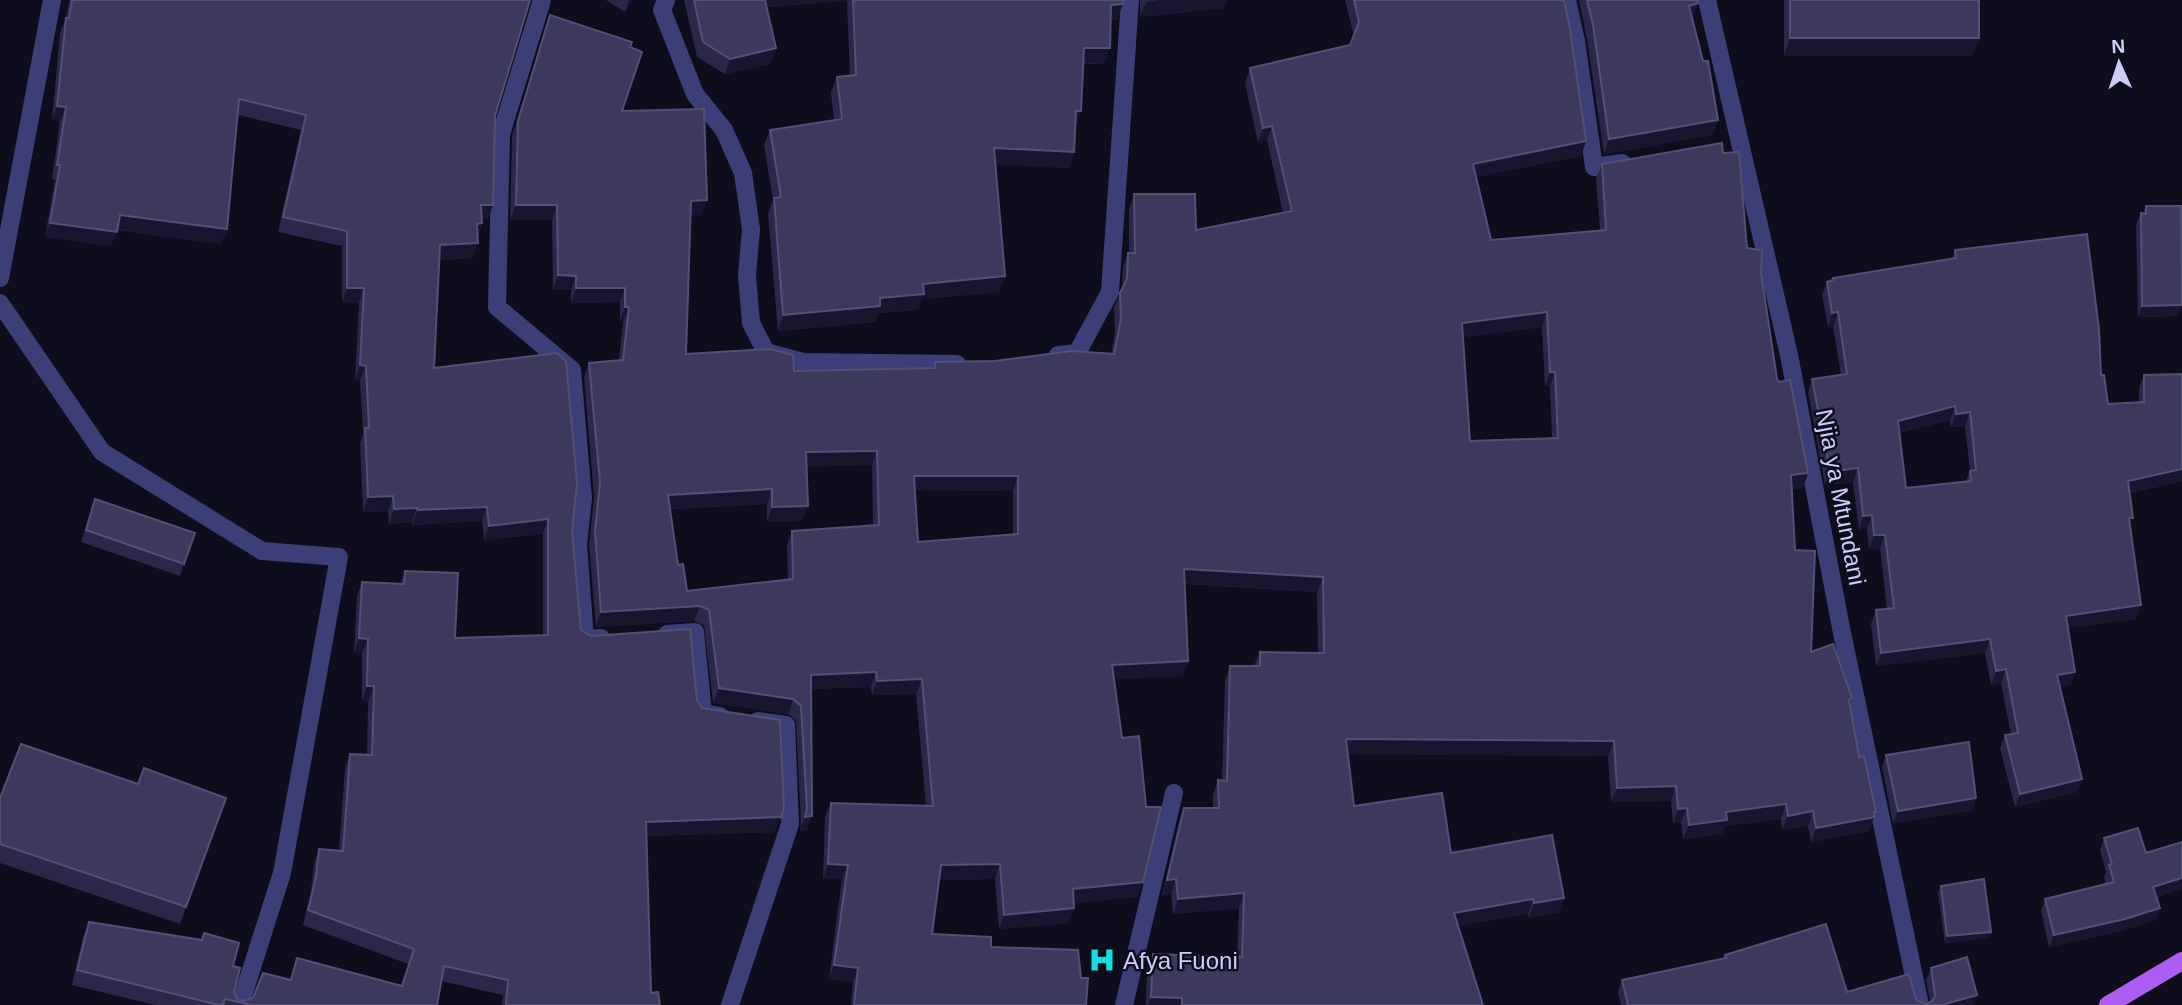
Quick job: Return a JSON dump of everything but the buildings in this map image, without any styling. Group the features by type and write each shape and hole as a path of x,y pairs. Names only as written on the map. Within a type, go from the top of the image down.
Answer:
{"main road":[{"path":"2108,1005 2182,961"}],"street":[{"path":"0,278 52,0"},
{"path":"542,0 501,134 496,307 572,370 583,498 578,545 586,639 613,637"},
{"path":"666,0 662,10 695,94 724,130 743,173 751,229 747,275 751,323 766,352 803,362 976,364"},
{"path":"1042,356 1077,354 1110,292 1130,0"},
{"path":"1567,0 1576,41 1594,167 1634,160"},
{"name":"Njia ya Mtundani","path":"1707,0 1732,143 1788,355 1842,633 1920,1005"},
{"path":"0,303 102,452 262,551 339,557 282,873 240,1005"},
{"path":"654,635 695,632 704,713 786,725 790,824 730,1005"},
{"path":"1124,1005 1174,793"}],"place":[{"name":"Afya Fuoni","path":"1102,960"}]}
